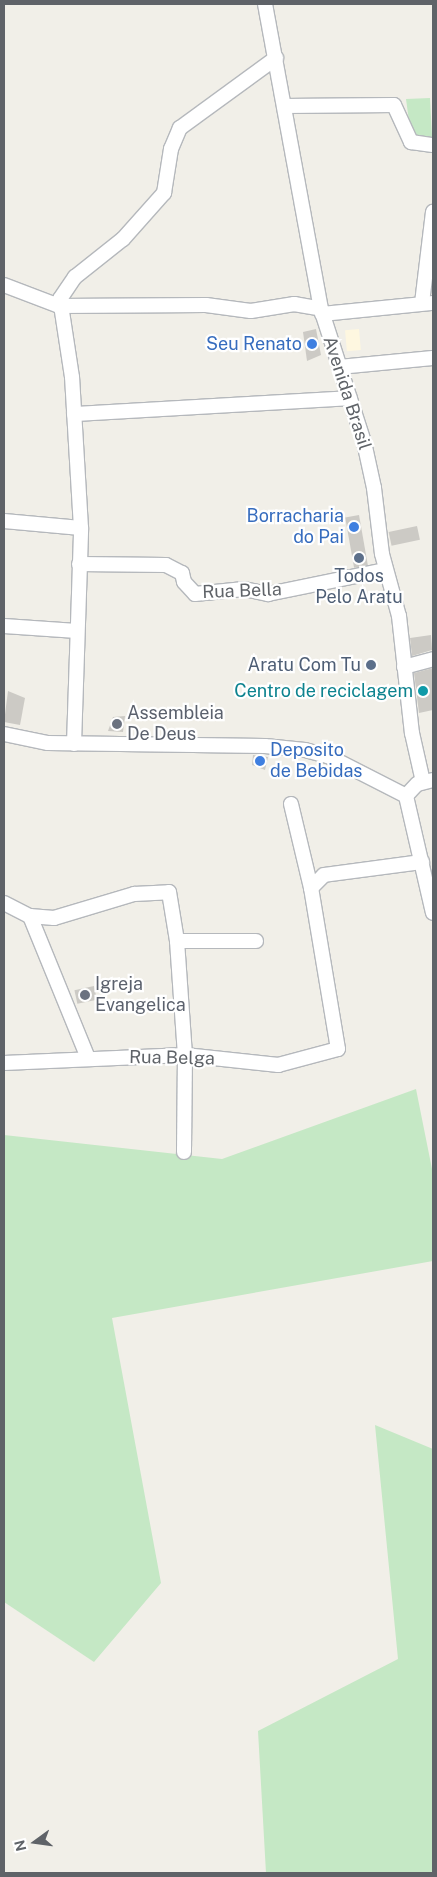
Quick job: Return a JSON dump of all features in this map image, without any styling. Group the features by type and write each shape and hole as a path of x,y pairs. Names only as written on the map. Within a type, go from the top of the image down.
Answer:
{"street":[{"name":"Avenida Brasil","path":"265,4 322,311 350,398 374,488 386,570 399,616 412,733 428,781"},
{"path":"74,744 81,528 68,346 59,302 75,277 123,239 164,193 168,183 171,149 180,128 276,58"},
{"path":"284,106 394,105 412,142 433,146"},
{"path":"4,285 59,302 188,304 251,310 294,304 322,311 428,303 433,212"},
{"path":"339,367 433,358"},
{"path":"74,414 350,398"},
{"path":"4,521 81,528"},
{"name":"Rua Bella","path":"80,564 166,565 182,574 184,582 195,594 244,588 268,594 386,570"},
{"path":"4,626 77,630"},
{"path":"404,667 433,659"},
{"path":"4,734 48,743 264,746 305,750 337,760 406,796 431,891 433,913"},
{"path":"406,796 428,781"},
{"path":"291,804 311,888"},
{"path":"311,888 324,875 422,862"},
{"name":"Rua Belga","path":"4,1063 185,1055 278,1065 338,1050 311,888"},
{"path":"4,903 30,916 54,918 134,894 163,891 171,898 177,941 185,1055 184,1152"},
{"path":"30,916 88,1058"},
{"path":"177,941 256,941"}],"shaded area":[{"path":"359,329 361,350 347,351 345,330"}],"green space":[{"path":"430,98 432,137 411,136 406,99"},
{"path":"416,1089 433,1174 433,1261 112,1318 161,1583 94,1662 4,1602 4,1135 222,1159"},
{"path":"375,1425 433,1449 433,1873 266,1873 258,1731 398,1659"}],"building":[{"name":"Seu Renato","path":"316,329 321,355 307,361 303,332"},
{"path":"359,515 368,565 354,568 345,517"},
{"path":"417,526 420,540 392,546 389,532"},
{"path":"431,635 432,650 412,656 410,638"},
{"name":"Centro de reciclagem","path":"433,668 433,710 419,713 414,673"},
{"path":"8,691 25,698 20,725 4,722"},
{"name":"Assembleia De Deus","path":"125,716 123,732 108,731 113,717"},
{"name":"Deposito de Bebidas","path":"253,755 268,757 265,770 252,765"},
{"name":"Igreja Evangelica","path":"94,986 97,1000 77,1004 74,990"}],"place":[{"name":"Seu Renato","path":"312,344"},
{"name":"Borracharia do Pai","path":"354,527"},
{"name":"Todos Pelo Aratu","path":"359,558"},
{"name":"Aratu Com Tu","path":"371,665"},
{"name":"Centro de reciclagem","path":"423,691"},
{"name":"Assembleia De Deus","path":"117,724"},
{"name":"Deposito de Bebidas","path":"260,761"},
{"name":"Igreja Evangelica","path":"85,995"}]}
